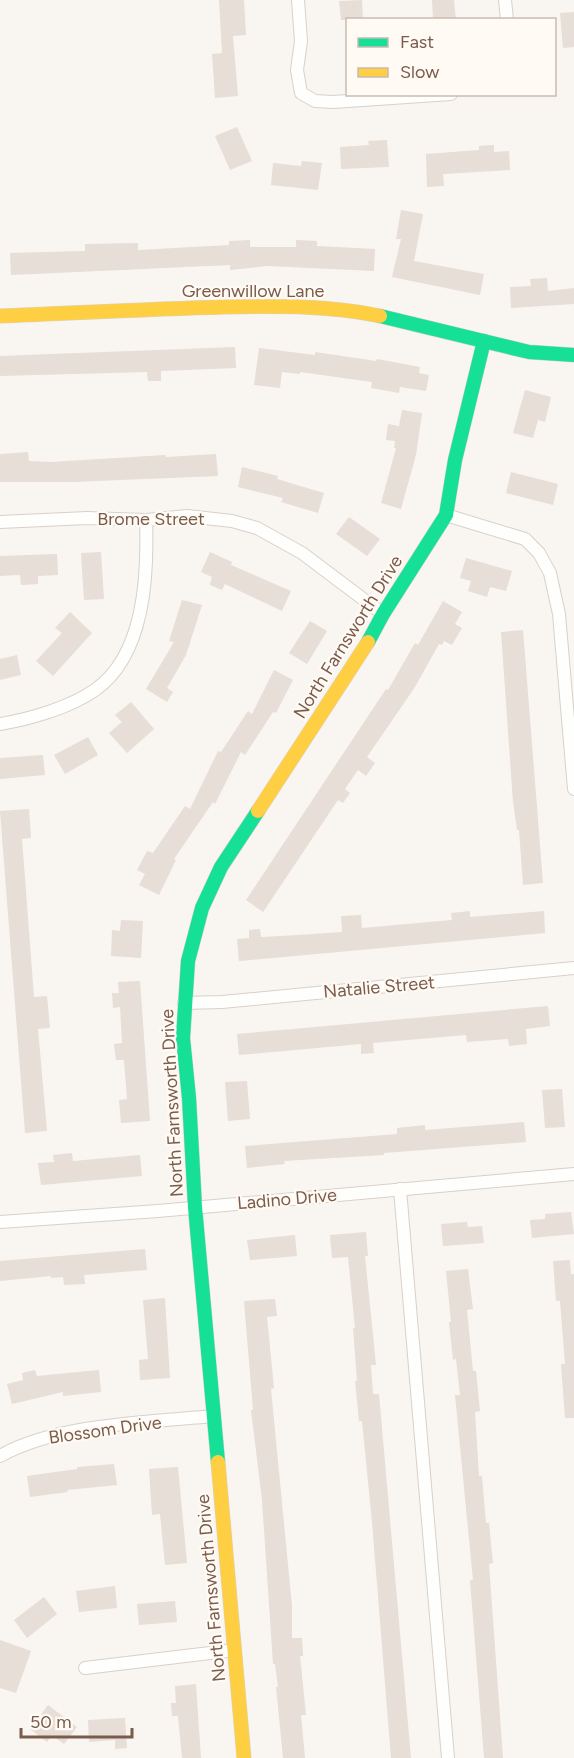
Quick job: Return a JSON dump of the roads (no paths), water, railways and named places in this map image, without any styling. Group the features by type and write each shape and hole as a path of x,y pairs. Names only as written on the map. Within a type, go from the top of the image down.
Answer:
{"street":[{"path":"298,0 301,41 297,70 302,93 315,101 333,102 422,96"},
{"path":"505,0 507,18"},
{"name":"Greenwillow Lane","path":"0,316 181,308 301,306 360,312 529,352 574,355"},
{"name":"North Farnsworth Drive","path":"244,1758 195,1207 183,1038 188,962 200,919 221,867 363,651 382,614 446,515 455,460 484,341"},
{"path":"446,515 525,539 539,553 550,573 560,614 574,789"},
{"name":"Brome Street","path":"0,522 87,518 146,520 187,516 232,521 257,528 302,553 382,614"},
{"path":"0,724 29,719 55,710 95,690 114,672 127,649 143,599 147,559 146,520"},
{"name":"Natalie Street","path":"184,1003 574,968"},
{"name":"Ladino Drive","path":"0,1222 158,1211 574,1174"},
{"path":"400,1189 448,1758"},
{"path":"0,1216 0,1222"},
{"name":"Blossom Drive","path":"0,1456 19,1445 54,1435 214,1416"},
{"path":"85,1668 235,1650"}]}
